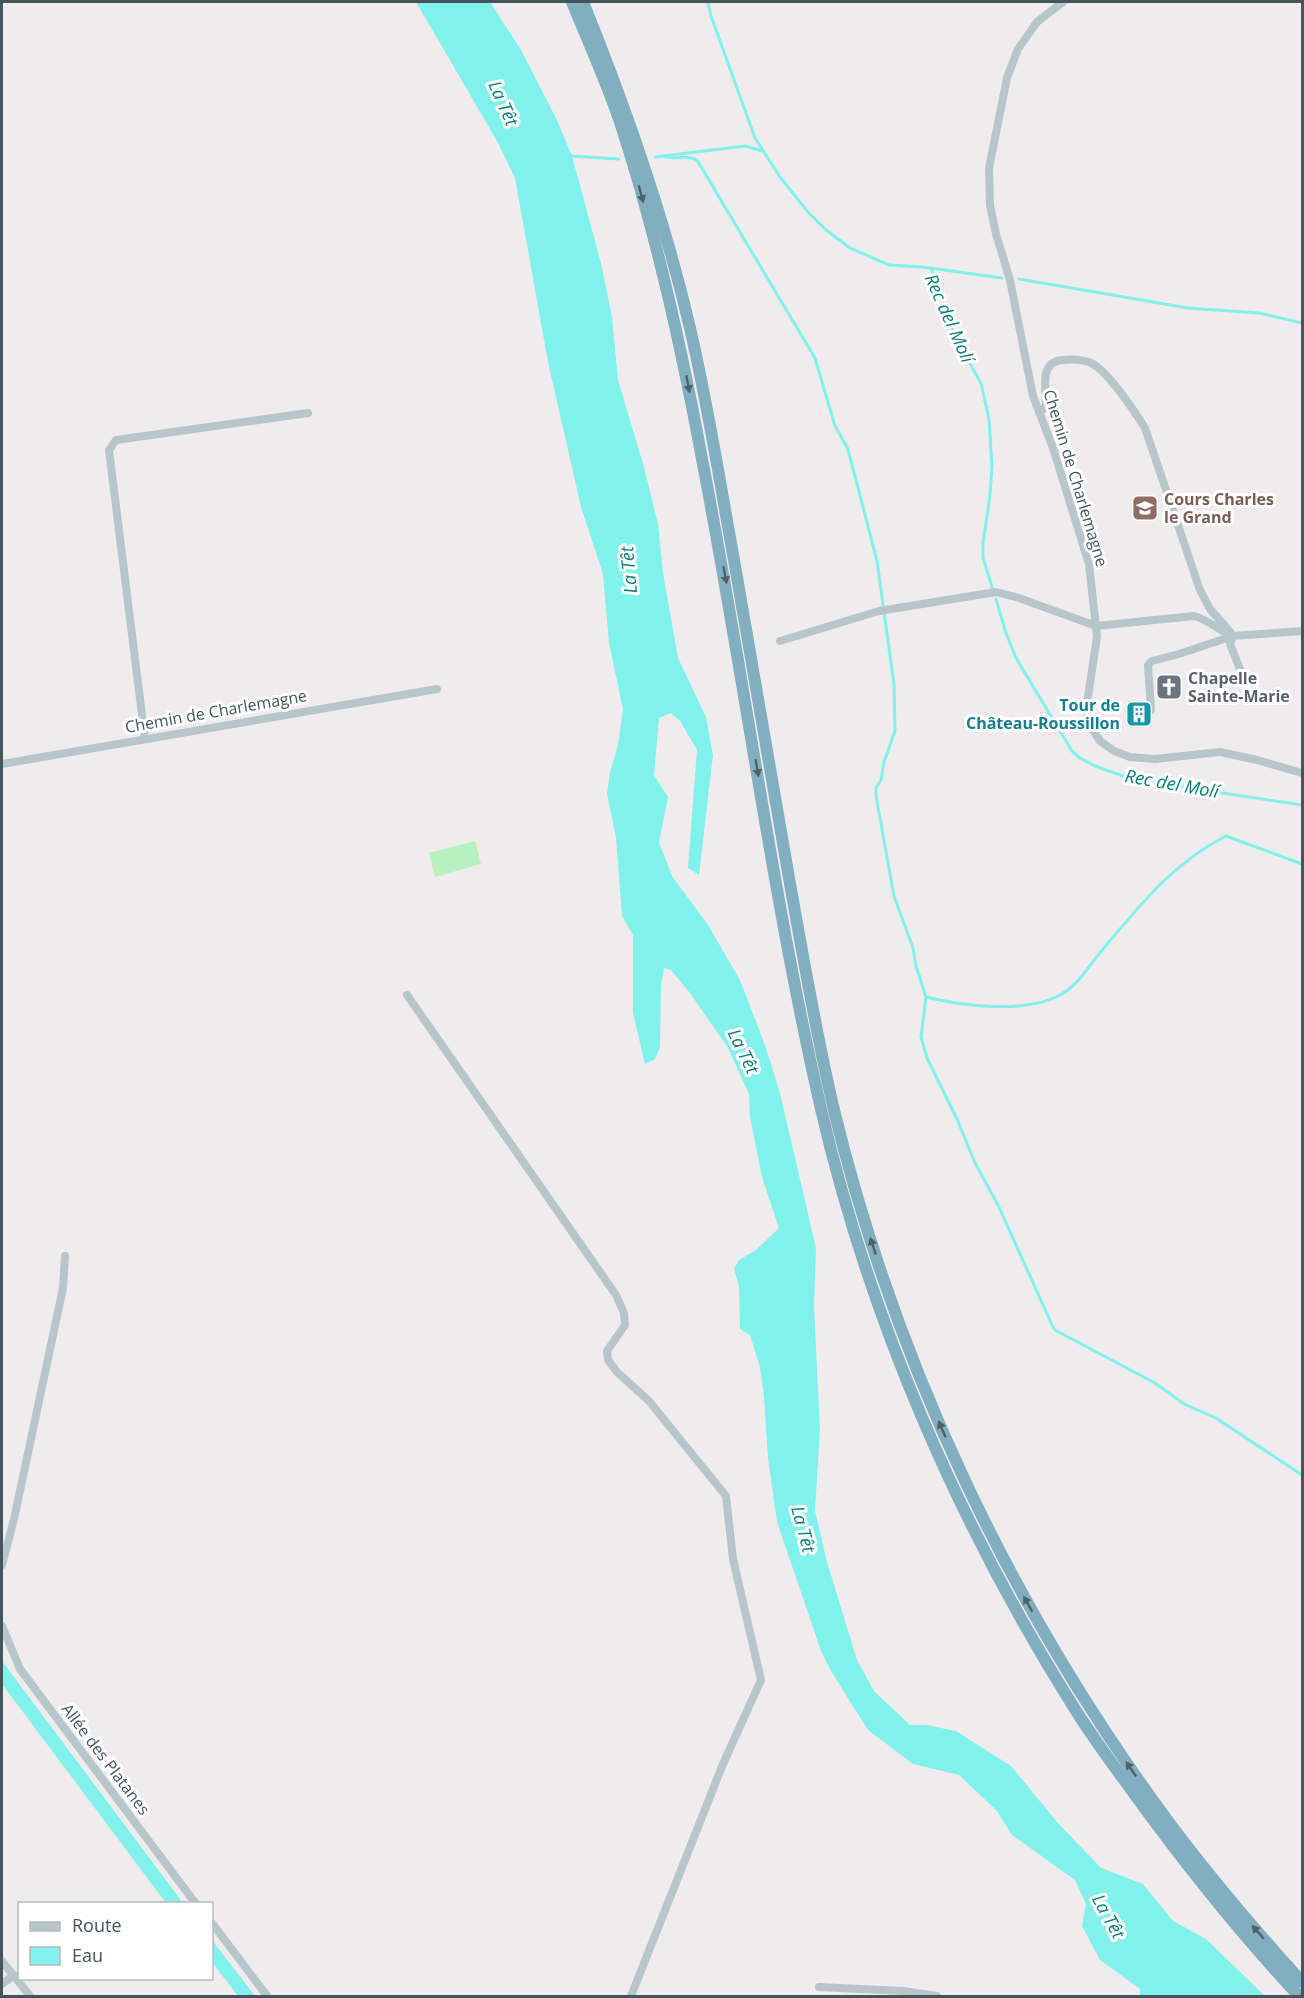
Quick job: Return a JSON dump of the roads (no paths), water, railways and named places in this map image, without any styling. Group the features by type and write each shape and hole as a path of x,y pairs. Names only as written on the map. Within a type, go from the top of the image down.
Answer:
{"highway":[{"path":"572,2 618,115 677,328 723,563 803,1028 835,1164 871,1281 904,1373 936,1451 994,1569 1074,1709 1215,1901 1299,1996"},
{"path":"583,2 639,152 667,240 690,329 719,475 799,936 822,1054 835,1112 865,1220 908,1348 987,1527 1064,1667 1165,1817 1221,1888 1301,1978"},
{"path":"1263,1957 1293,1996"}],"street":[{"name":"Chemin de Charlemagne","path":"1063,2 1037,22 1018,49 1007,78 989,168 990,204 996,234 1011,280 1034,396 1053,448 1089,564 1098,637 1086,710 1091,727 1100,741 1114,751 1130,757 1155,759 1220,752 1302,773"},
{"path":"1039,412 1046,406 1046,373 1051,364 1058,360 1076,359 1092,363 1104,373 1145,428 1200,590 1210,609 1233,636"},
{"path":"145,739 109,450 116,440 308,413"},
{"path":"780,641 887,610 994,593 1019,598 1096,626 1194,616 1207,620 1224,633 1233,636"},
{"path":"1152,710 1148,665 1152,661 1233,636 1302,631"},
{"path":"1233,636 1230,644 1242,674"},
{"name":"Chemin de Charlemagne","path":"2,764 436,689"},
{"path":"406,995 616,1295 624,1313 625,1325 608,1351 608,1360 617,1372 649,1401 726,1496 733,1559 761,1680 723,1764 631,1996"},
{"path":"2,1564 14,1519 59,1307 65,1256"},
{"name":"Allée des Platanes","path":"2,1626 20,1669 195,1902"},
{"path":"213,1924 267,1996"},
{"path":"2,1961 30,1996"},
{"path":"2,1984 14,1976"},
{"path":"819,1988 903,1991 937,1996"}],"water":[{"name":"La Têt","path":"416,2 490,2 521,50 556,118 572,156 601,263 612,317 618,380 658,524 663,573 678,658 706,717 713,755 699,875 688,868 697,750 680,721 671,713 659,718 654,775 668,797 659,842 672,876 708,925 740,980 765,1045 780,1093 816,1248 814,1306 820,1430 815,1511 827,1562 857,1660 874,1691 910,1725 926,1725 956,1731 1011,1766 1057,1822 1101,1868 1143,1884 1173,1921 1206,1939 1265,1996 1140,1996 1140,1989 1100,1960 1082,1926 1086,1904 1075,1880 1012,1835 997,1811 959,1775 913,1764 868,1730 821,1651 777,1522 768,1458 760,1367 750,1335 740,1329 739,1286 734,1269 739,1260 756,1250 779,1228 762,1177 750,1117 749,1094 728,1048 690,993 671,970 664,968 661,986 660,1047 655,1059 645,1064 633,1013 633,935 622,916 616,837 607,794 623,709 609,643 603,574 581,507 548,362 515,178 497,141"},
{"path":"2,1661 182,1902 165,1902 2,1684"},
{"path":"213,1941 255,1996 238,1996 213,1963"}],"waterway":[{"name":"Rec del Molí","path":"708,2 755,138 780,177 826,230 850,248 889,265 923,267 1002,278"},
{"path":"655,157 745,146 762,151"},
{"path":"570,156 619,159"},
{"path":"664,156 697,160 815,358 835,426 847,447 877,561 894,684 895,731 884,762 881,780 876,788 876,796 894,896 913,948 926,997 921,1037 927,1058 957,1119 975,1163 998,1205 1053,1327 1155,1383 1184,1404 1216,1418 1302,1475"},
{"name":"Rec del Molí","path":"931,268 956,339 981,383 989,419 992,466 983,558 993,590"},
{"path":"1019,279 1188,308 1259,313 1302,323"},
{"name":"Rec del Molí","path":"996,599 1016,658 1072,751 1080,758 1123,776 1302,805"},
{"path":"926,997 975,1005 1012,1006 1030,1005 1060,995 1078,980 1159,886 1190,859 1226,836 1302,864"}],"place":[{"name":"Cours Charles le Grand","path":"1145,508"},
{"name":"Chapelle Sainte-Marie","path":"1169,687"},
{"name":"Tour de Château-Roussillon","path":"1139,714"}]}
